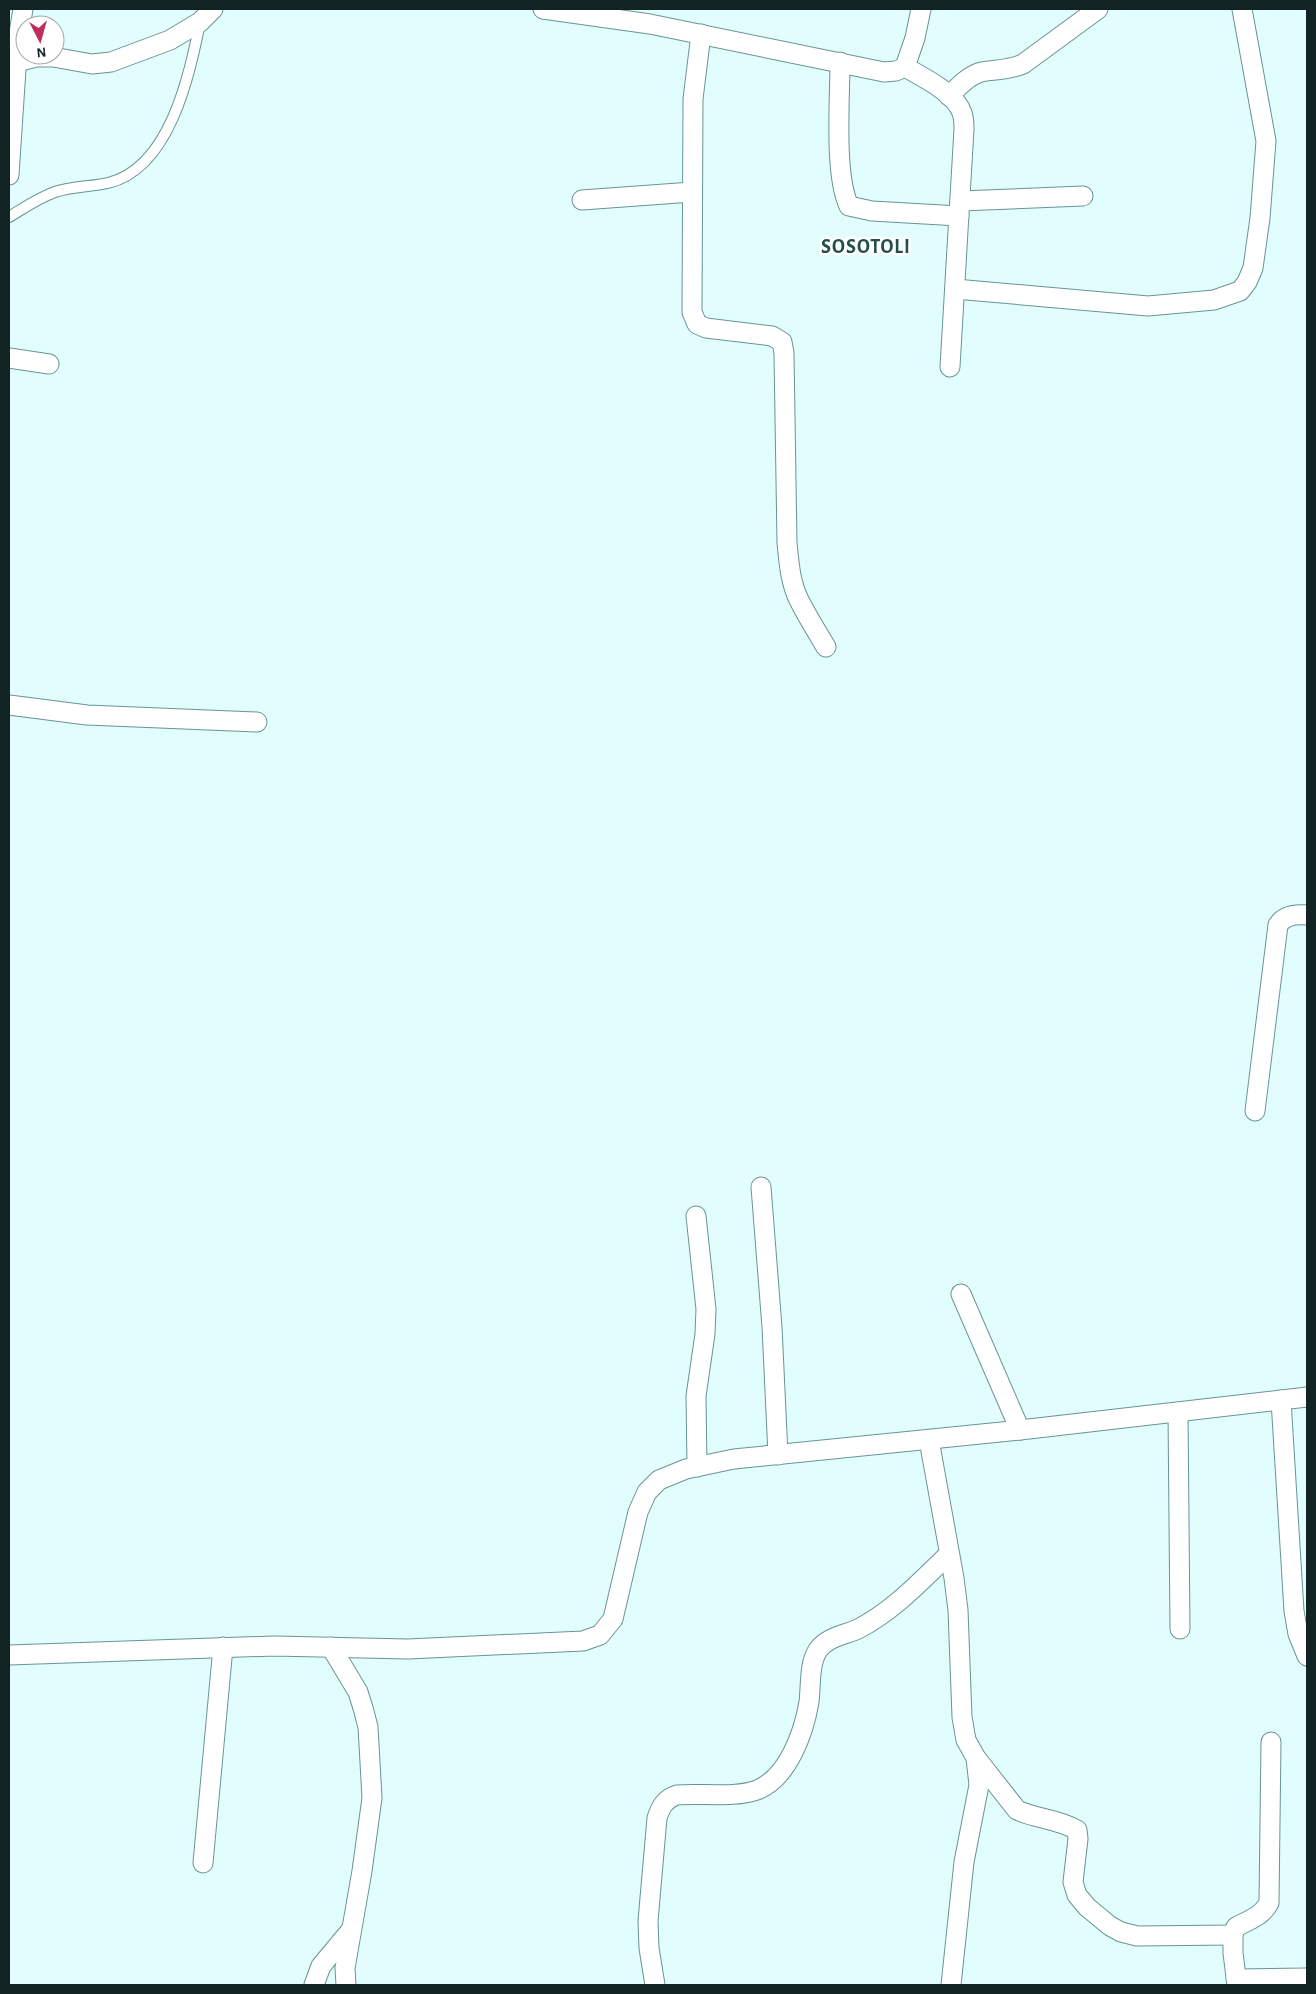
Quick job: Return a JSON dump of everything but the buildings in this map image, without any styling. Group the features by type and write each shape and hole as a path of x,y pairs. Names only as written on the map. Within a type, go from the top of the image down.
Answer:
{"street":[{"path":"543,9 650,24 884,72 896,71 905,67 915,38 921,9"},
{"path":"949,96 968,78 980,72 1009,69 1023,64 1098,9"},
{"path":"955,288 1148,306 1214,300 1240,291 1247,282 1252,268 1260,218 1266,141 1242,9"},
{"path":"13,63 36,57 53,57 92,64 111,62 170,40 207,15"},
{"path":"702,34 693,99 692,312 697,324 706,328 772,336 782,342 784,353 789,562 798,599 826,647"},
{"path":"9,175 15,40"},
{"path":"840,62 841,172 844,195 849,206 872,211 960,208 1083,196"},
{"path":"905,67 954,100 962,113 964,129 950,368"},
{"path":"582,200 692,192"},
{"path":"9,358 49,364"},
{"path":"9,705 87,715 257,722"},
{"path":"1255,1111 1278,925 1281,920 1290,916 1307,915"},
{"path":"761,1187 772,1327 778,1455"},
{"path":"696,1216 706,1309 705,1334 696,1396 697,1467"},
{"path":"961,1294 1020,1430"},
{"path":"9,1655 223,1647 408,1649 583,1641 600,1635 613,1619 638,1512 647,1492 659,1480 686,1470 734,1459 929,1440 1307,1397"},
{"path":"1281,1400 1301,1611 1298,1634 1307,1656"},
{"path":"1178,1412 1180,1629"},
{"path":"929,1440 950,1554 958,1610 962,1717 966,1740 976,1758 1017,1810 1067,1825 1077,1830 1078,1839 1073,1882 1075,1889 1087,1907 1110,1926 1121,1932 1137,1936 1233,1935"},
{"path":"655,1985 649,1948 648,1921 660,1808 668,1798 677,1795 736,1793 756,1790 774,1778 801,1736 806,1721 813,1661 818,1650 825,1643 850,1633 880,1616 950,1554"},
{"path":"203,1863 223,1647"},
{"path":"331,1647 358,1692 368,1727 371,1810 351,1930 346,1968 346,1985"},
{"path":"1271,1742 1268,1904 1264,1911 1256,1918 1236,1927 1233,1935 1237,1982 1307,1978"},
{"path":"951,1985 964,1862 978,1786 979,1774 976,1758"},
{"path":"314,1985 320,1966 351,1930"}],"lane":[{"path":"9,217 36,200 57,192 109,183 131,172 154,151 173,119 207,15"}],"district":[{"name":"SOSOTOLI","path":"866,247"}]}
